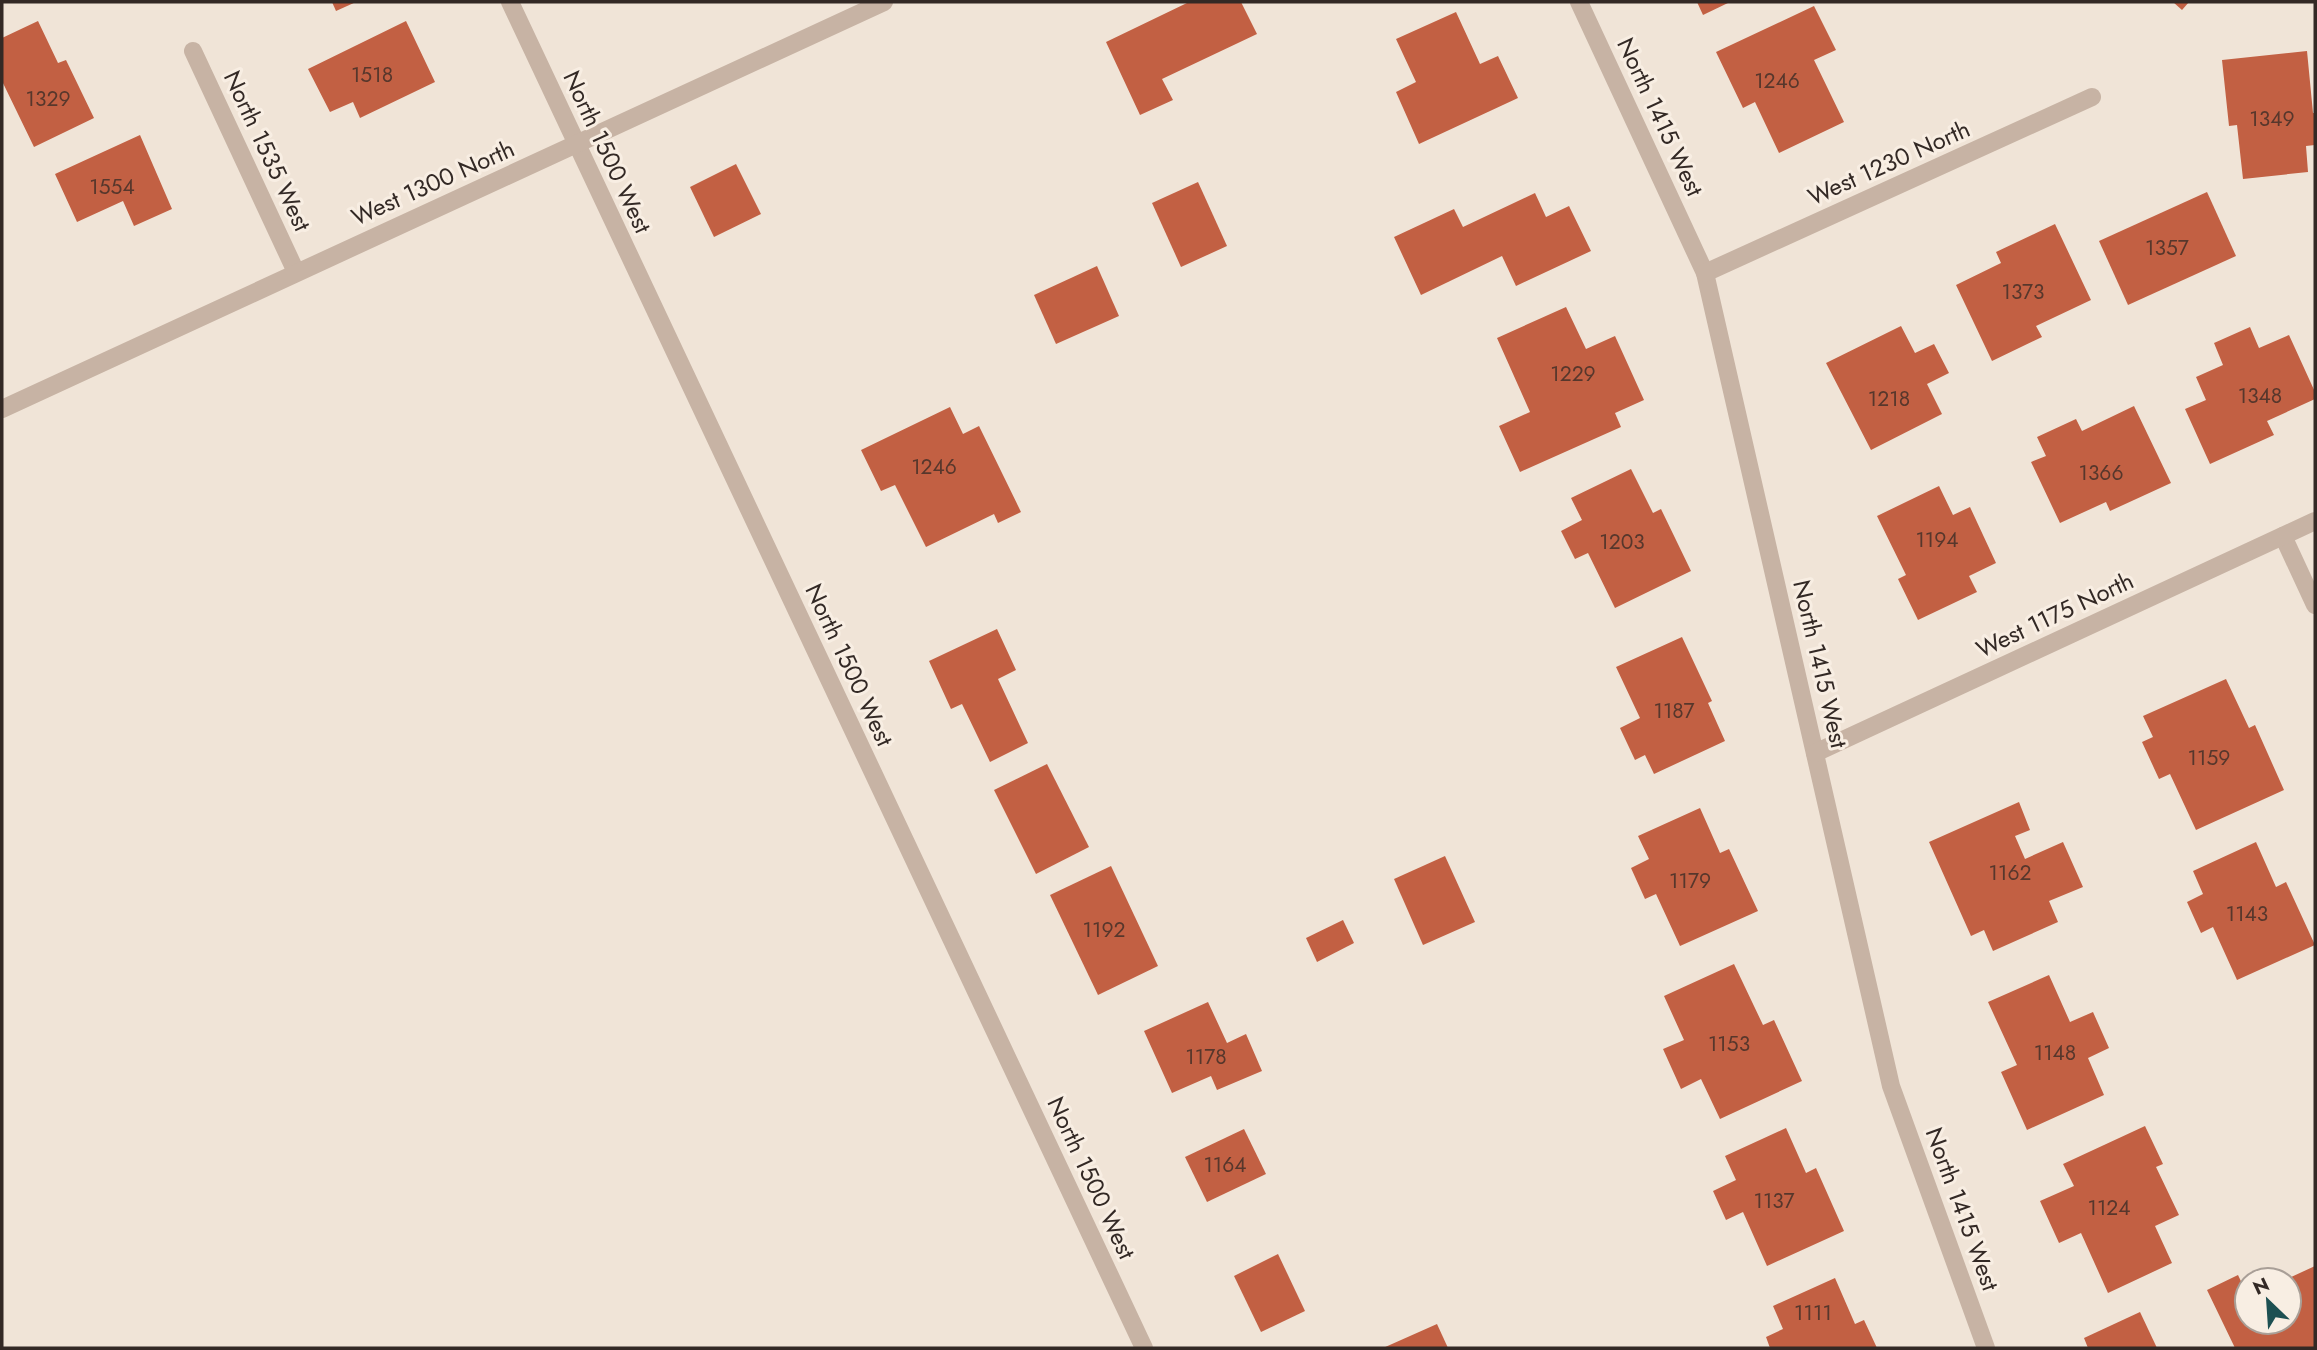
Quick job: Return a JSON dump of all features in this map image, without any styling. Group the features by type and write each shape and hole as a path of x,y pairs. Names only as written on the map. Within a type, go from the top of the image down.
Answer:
{"street":[{"name":"North 1500 West","path":"510,2 1144,1348"},
{"name":"West 1300 North","path":"2,409 884,2"},
{"name":"North 1415 West","path":"1579,2 1705,273 1891,1086 1986,1348"},
{"name":"North 1535 West","path":"193,51 296,272"},
{"name":"West 1230 North","path":"1705,273 2092,97"},
{"name":"West 1175 North","path":"1815,752 2315,521"},
{"path":"2283,536 2315,605"}],"building":[{"path":"332,2 356,2 336,11"},
{"path":"1189,2 1241,2 1257,34 1162,79 1173,100 1140,115 1106,42"},
{"path":"1697,2 1730,2 1703,15"},
{"path":"2173,2 2189,2 2182,10"},
{"path":"1814,6 1836,50 1814,60 1844,122 1779,153 1755,102 1743,108 1716,52"},
{"path":"1456,12 1480,64 1498,56 1518,98 1419,144 1396,92 1416,82 1396,39"},
{"path":"38,21 58,63 66,60 94,118 34,147 2,81 2,38"},
{"path":"406,21 435,82 360,118 353,102 330,112 308,69"},
{"path":"2307,51 2315,113 2315,145 2306,146 2308,172 2243,179 2237,125 2229,126 2222,60"},
{"path":"140,135 172,209 134,226 123,201 77,222 55,174"},
{"path":"736,164 761,214 714,237 690,187"},
{"path":"1198,182 1227,246 1181,267 1152,203"},
{"path":"2207,192 2236,256 2128,305 2099,241"},
{"path":"1535,193 1546,217 1569,206 1591,251 1516,286 1502,256 1421,295 1394,237 1454,209 1463,227"},
{"path":"2055,224 2091,300 2036,326 2042,337 1992,361 1956,285 2001,263 1996,252"},
{"path":"1097,266 1119,316 1056,344 1034,295"},
{"path":"1566,307 1586,349 1615,336 1644,400 1615,413 1621,427 1520,472 1499,426 1530,412 1497,338"},
{"path":"1901,326 1915,353 1934,344 1949,373 1927,384 1942,414 1871,450 1826,363"},
{"path":"2250,327 2259,348 2289,335 2315,392 2315,399 2267,421 2274,435 2210,464 2185,409 2206,400 2196,377 2223,365 2214,343"},
{"path":"2134,406 2171,483 2110,511 2106,502 2060,523 2031,462 2046,456 2037,437 2076,419 2082,431"},
{"path":"950,407 963,434 979,426 1021,512 998,523 994,514 926,547 895,485 881,491 861,450"},
{"path":"1631,469 1653,513 1661,509 1691,571 1615,608 1588,553 1575,559 1561,531 1582,520 1571,498"},
{"path":"1939,486 1953,515 1970,507 1996,563 1969,576 1977,592 1918,620 1898,579 1906,575 1877,516"},
{"path":"997,629 1016,670 998,679 1028,743 990,762 962,704 951,709 929,661"},
{"path":"1682,637 1712,701 1708,703 1725,741 1654,774 1645,755 1635,760 1620,728 1640,718 1616,667"},
{"path":"2226,679 2249,728 2255,725 2284,790 2196,830 2170,774 2159,779 2142,742 2153,737 2143,716"},
{"path":"1047,764 1089,847 1036,874 994,790"},
{"path":"2019,802 2030,830 2015,836 2025,859 2063,842 2083,887 2049,901 2058,922 1993,951 1984,930 1971,936 1929,842"},
{"path":"1700,808 1720,853 1729,849 1758,911 1680,946 1656,894 1645,899 1631,868 1649,859 1638,836"},
{"path":"2256,842 2276,887 2286,882 2315,945 2237,980 2213,927 2201,933 2187,902 2203,894 2193,871"},
{"path":"1445,856 1475,922 1423,945 1394,879"},
{"path":"1111,866 1158,966 1098,995 1050,895"},
{"path":"1343,920 1354,943 1317,962 1306,938"},
{"path":"1734,964 1763,1025 1774,1020 1802,1081 1720,1119 1701,1079 1681,1089 1663,1049 1684,1040 1664,996"},
{"path":"2049,975 2070,1022 2093,1012 2109,1048 2088,1058 2104,1095 2027,1130 2001,1072 2017,1065 1988,1002"},
{"path":"1208,1002 1227,1043 1246,1034 1262,1071 1217,1090 1211,1076 1172,1093 1144,1031"},
{"path":"2145,1126 2163,1164 2156,1167 2179,1215 2155,1226 2172,1263 2108,1293 2081,1233 2059,1243 2040,1201 2074,1186 2063,1164"},
{"path":"1786,1128 1806,1173 1816,1168 1844,1231 1767,1266 1743,1212 1726,1220 1713,1191 1736,1180 1725,1156"},
{"path":"1244,1129 1266,1174 1207,1202 1185,1157"},
{"path":"1278,1254 1305,1311 1261,1332 1234,1276"},
{"path":"2315,1266 2315,1348 2235,1348 2207,1290 2233,1277 2233,1336 2303,1336 2303,1272"},
{"path":"1835,1278 1855,1324 1864,1320 1877,1348 1770,1348 1766,1337 1783,1329 1773,1306"},
{"path":"2140,1312 2157,1348 2088,1348 2084,1338"},
{"path":"1437,1324 1448,1348 1383,1348"}]}
